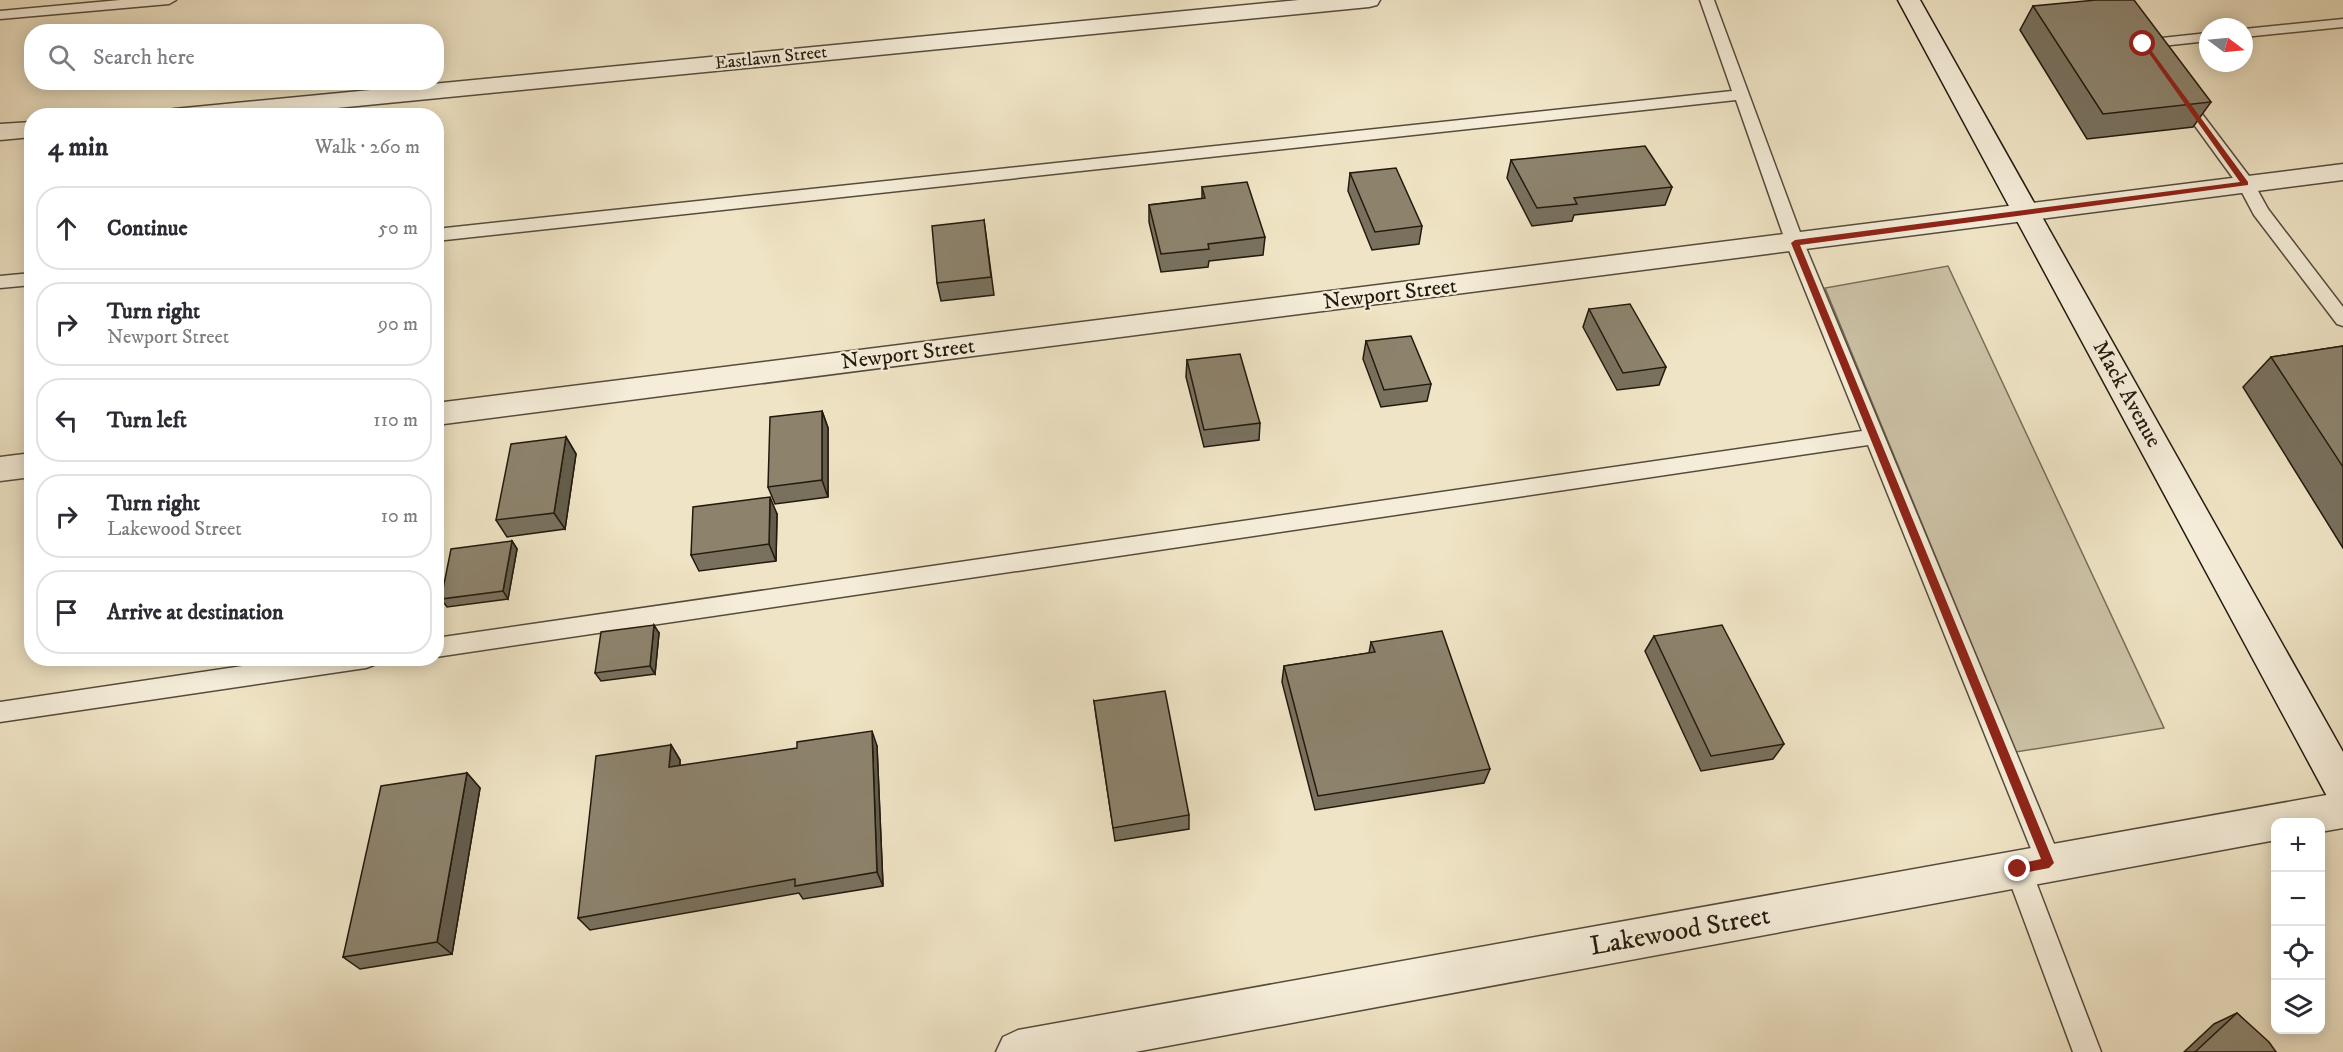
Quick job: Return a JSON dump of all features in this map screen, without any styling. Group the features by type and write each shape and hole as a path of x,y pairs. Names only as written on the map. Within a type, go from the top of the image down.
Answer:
{"street":[{"name":"Eastlawn Street","path":"444,90 1369,0"},
{"name":"Mack Avenue","path":"1909,0 2343,788"},
{"name":"Eastlawn Street","path":"256,108 442,90"},
{"path":"0,132 24,130"},
{"name":"Newport Street","path":"444,413 2343,172"},
{"path":"0,469 24,466"},
{"name":"Lakewood Street","path":"1018,1052 2343,810"}],"lane":[{"path":"0,15 169,0"},
{"path":"1707,0 1795,243 1875,436 2033,866 2087,1052"},
{"path":"2253,32 2343,23"},
{"path":"2157,62 2140,39 2199,37"},
{"path":"2170,81 2246,184 2260,211 2343,320"},
{"path":"444,234 1742,95"},
{"path":"0,282 24,280"},
{"path":"444,647 1875,436"},
{"path":"0,712 312,666"}],"shaded area":[{"path":"1948,266 2164,728 2016,752 1825,288"}],"building":[{"path":"2096,0 2134,0 2211,102 2103,114 2033,6"},
{"path":"1645,146 1672,187 1574,198 1577,204 1537,208 1511,160"},
{"path":"1396,168 1422,226 1375,232 1350,173"},
{"path":"1247,182 1265,237 1208,244 1209,249 1161,254 1149,205 1205,198 1202,187"},
{"path":"984,220 991,277 937,283 932,226"},
{"path":"1630,304 1666,367 1623,373 1589,309"},
{"path":"1411,336 1431,384 1384,390 1366,341"},
{"path":"2343,346 2343,467 2271,357"},
{"path":"1240,354 1260,423 1204,430 1187,360"},
{"path":"822,411 822,480 768,487 770,417"},
{"path":"566,437 554,513 496,520 511,444"},
{"path":"770,497 769,544 691,555 693,507"},
{"path":"512,541 503,591 444,599 444,584 451,549"},
{"path":"654,625 650,666 595,673 601,632"},
{"path":"1722,625 1784,744 1711,756 1654,636"},
{"path":"1442,631 1490,769 1318,796 1284,666 1375,652 1371,642"},
{"path":"1165,691 1189,815 1113,828 1094,701"},
{"path":"872,731 877,872 795,886 795,879 578,918 596,756 671,745 669,767 797,748 797,742"},
{"path":"467,773 437,942 343,957 381,786"},
{"path":"2237,1013 2269,1042 2276,1052 2195,1052"}],"route":[{"path":"2018,869 2049,863 1795,243 2246,184 2143,44"}]}
